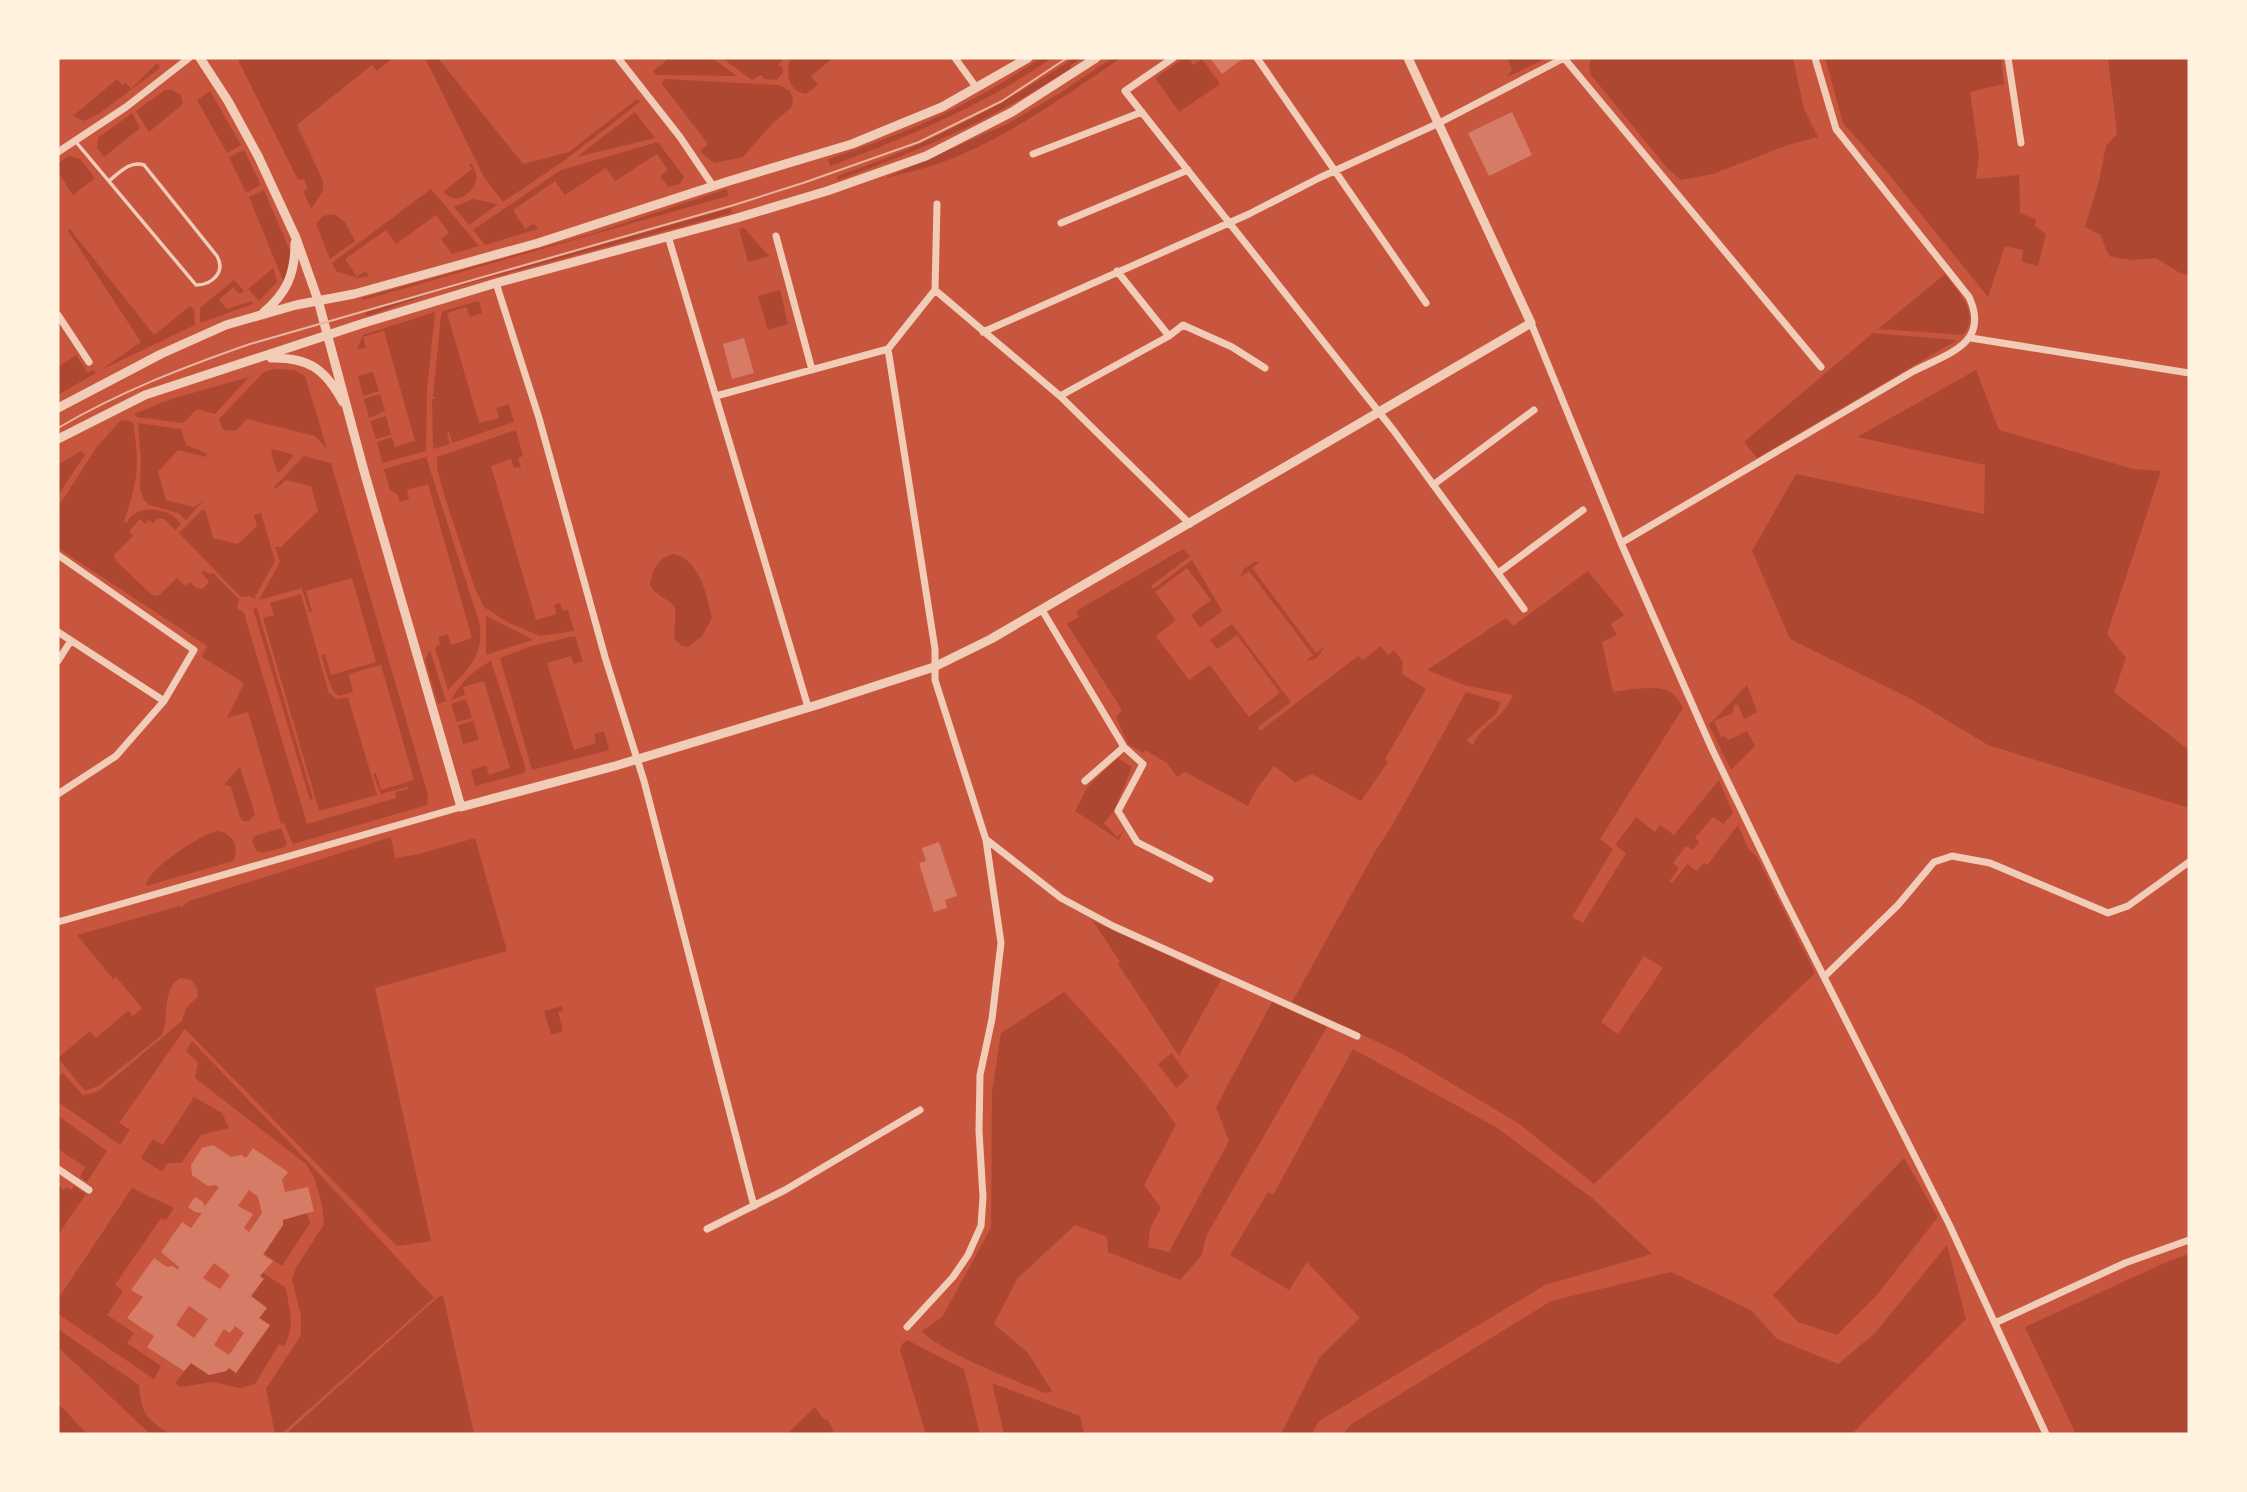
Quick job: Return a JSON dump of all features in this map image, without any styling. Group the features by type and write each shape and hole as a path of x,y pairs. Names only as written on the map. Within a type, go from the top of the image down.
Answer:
{"street":[{"path":"58,152 127,107 189,58"},
{"path":"200,58 244,128 296,238 318,300 364,471 461,807"},
{"path":"618,58 680,137 713,186"},
{"path":"955,58 976,87"},
{"path":"58,408 187,341 260,316 568,234 852,144 942,107 1027,58"},
{"path":"58,439 145,395 329,335 496,283 828,191 926,156 1012,112 1096,58"},
{"path":"1172,58 1125,91 1379,413 1524,609"},
{"path":"1257,58 1426,303"},
{"path":"1408,58 1531,323 1621,543 1729,785 1949,1224 2046,1434"},
{"path":"983,332 1228,223 1439,123 1564,58 1821,367"},
{"path":"1621,543 1971,338 1976,317 1969,298 1836,129 1815,58"},
{"path":"2008,58 2021,143"},
{"path":"1033,154 1142,112"},
{"path":"1060,223 1188,170"},
{"path":"716,396 888,349 934,290 937,204"},
{"path":"668,236 808,707"},
{"path":"776,236 812,370"},
{"path":"260,316 279,298 290,282 296,238"},
{"path":"1117,271 1169,335"},
{"path":"496,283 644,781 754,1206"},
{"path":"934,290 1060,396 1189,524"},
{"path":"58,315 89,362"},
{"path":"58,922 636,758 934,667 1042,610 1531,323"},
{"path":"1060,396 1169,335 1182,325 1232,347 1265,368"},
{"path":"1971,338 2189,373"},
{"path":"888,349 935,649 935,680 986,839 1000,943 992,1019 981,1075 981,1226 968,1255 953,1277 906,1327"},
{"path":"259,358 296,359 309,363 335,387 350,416"},
{"path":"1433,485 1534,410"},
{"path":"1498,573 1583,510"},
{"path":"58,555 194,650 164,701 116,756 58,794"},
{"path":"1042,610 1124,747 1143,764 1118,811 1126,826 1137,842 1210,879"},
{"path":"58,632 164,701"},
{"path":"58,661 70,642"},
{"path":"1085,781 1124,747"},
{"path":"986,839 1061,898 1113,926 1357,1036"},
{"path":"1825,976 1898,905 1934,862 1952,856 1990,863 2108,913 2128,906 2189,862"},
{"path":"707,1229 785,1190 920,1110"},
{"path":"58,1169 89,1190"},
{"path":"1995,1323 2126,1263 2189,1240"}],"lane":[{"path":"75,140 195,285 205,284 220,272 217,256 144,165 131,164 109,180"}],"shaded area":[{"path":"237,58 393,58 377,71 372,65 297,125 323,181 323,191 311,209 303,191 308,189 304,179 298,180"},
{"path":"425,58 438,58 523,164 569,152 637,99 640,102 565,160 503,202 484,177"},
{"path":"664,58 712,58 737,76 656,75 653,71 666,61"},
{"path":"722,58 782,58 778,65 782,67 783,73 777,80 764,79 761,75 752,80"},
{"path":"790,58 833,58 811,76 818,85 806,94 795,89 789,81"},
{"path":"1040,58 1052,58 1000,91 945,119 830,166 828,159 938,116 990,89"},
{"path":"1074,58 1082,58 1043,86 987,117 929,145 838,180 837,176 899,153 959,125"},
{"path":"1112,58 1121,58 1037,114 993,139 940,163 885,178 1009,123"},
{"path":"1188,58 1193,65 1202,59 1220,84 1179,112 1155,78"},
{"path":"1507,58 1547,58 1507,77 1512,70"},
{"path":"1592,58 1793,58 1804,109 1818,137 1788,145 1713,174 1681,180 1668,169 1591,75 1589,65"},
{"path":"1825,58 2001,58 2004,84 1970,92 1979,154 1976,179 2019,175 2020,213 2036,219 2035,226 2046,234 2038,266 2022,262 2023,250 2005,246 1988,297 1887,172 1843,123"},
{"path":"2108,58 2189,58 2189,275 2180,273 2156,258 2134,260 2111,257 2101,235 2085,227 2106,146 2117,134"},
{"path":"157,63 160,68 100,113 84,121 73,116 117,79 131,89"},
{"path":"664,79 778,85 789,90 793,98 792,107 772,124 743,157 714,163 702,153 701,150 708,144 662,84"},
{"path":"165,90 181,95 183,104 149,132 136,111"},
{"path":"210,91 241,145 227,153 197,100"},
{"path":"635,112 655,138 577,157"},
{"path":"132,113 140,128 104,157 97,148 98,138"},
{"path":"658,142 684,177 680,184 668,187 660,176 668,170 657,154 615,181 606,168 565,195 555,181 513,210 525,229 534,223 538,229 485,245 473,230 561,170"},
{"path":"244,150 261,185 246,193 229,157"},
{"path":"69,156 80,159 95,178 73,195 58,172 58,163"},
{"path":"472,163 477,177 469,193 454,198 443,192 472,169 469,165"},
{"path":"431,189 479,246 452,254 441,239 449,233 436,215 396,244 386,230 345,259 357,277 365,271 369,276 358,278 336,271 332,263"},
{"path":"727,189 728,196 363,300 362,298 594,233"},
{"path":"264,190 291,253 284,283 249,197"},
{"path":"473,199 498,204 469,225 454,207"},
{"path":"731,208 732,213 429,294 367,316 365,312"},
{"path":"334,214 345,222 355,241 330,259 316,224 323,216"},
{"path":"744,228 769,256 748,262 739,229"},
{"path":"70,229 154,335 190,306 194,310 195,325 101,370 141,342 68,231"},
{"path":"273,268 277,282 259,301 248,289"},
{"path":"1945,274 1969,311 1968,327 1963,335 1878,329"},
{"path":"234,280 244,291 240,294 233,287 219,300 227,309 252,301 253,304 200,323 200,308"},
{"path":"780,290 788,324 768,330 758,296"},
{"path":"479,301 482,313 470,317 466,307 447,313 479,423 499,418 496,408 509,404 514,422 452,443 449,432 450,444 433,449 432,399 436,399 433,396 441,316 443,311"},
{"path":"435,312 427,390 426,451 382,463 377,442 392,437 395,447 415,441 384,331 363,337 366,348 357,349 363,335"},
{"path":"1873,333 1957,340 1757,458 1744,442"},
{"path":"76,355 88,373 93,370 96,373 58,395 58,367"},
{"path":"274,369 294,370 305,376 327,449 315,436 247,419 235,431 223,430 219,419 264,372"},
{"path":"1976,370 1999,430 2133,469 2161,471 2107,634 2126,658 2114,692 2189,750 2189,808 1988,745 1913,700 1790,639 1752,551 1796,474 1984,514 1985,465 1857,437"},
{"path":"373,372 379,391 363,396 358,376"},
{"path":"249,377 215,414 197,409 183,423 137,417 134,414 171,399"},
{"path":"380,394 385,411 369,418 364,399"},
{"path":"386,416 391,435 376,439 370,421"},
{"path":"120,421 133,422 137,462 135,483 124,521 127,523 135,513 154,510 168,513 181,524 175,530 164,519 158,518 153,523 149,520 145,524 140,519 129,531 133,536 114,555 116,561 152,595 158,596 177,578 185,586 190,582 202,589 209,582 201,572 204,570 209,574 213,573 239,599 237,608 244,613 307,824 396,798 395,792 408,789 407,787 381,794 373,774 376,773 381,790 414,780 381,665 349,674 353,692 338,696 328,678 321,655 325,654 331,675 376,662 352,578 306,591 312,611 309,612 302,588 259,600 280,562 275,547 281,547 318,511 311,486 286,480 276,489 274,487 304,456 331,463 428,795 427,805 293,844 284,823 281,824 248,712 227,718 244,683 202,657 207,646 58,548 58,507 96,448"},
{"path":"138,423 181,429 186,445 206,453 207,457 178,450 158,472 166,500 194,507 204,500 186,520 178,513 149,505 144,500 140,488"},
{"path":"516,430 523,456 518,458 521,467 514,468 511,459 491,466 536,620 556,614 554,605 560,603 563,611 568,610 574,631 540,636 507,622 484,607 475,589 443,491 437,457"},
{"path":"273,449 294,455 280,472 277,471 271,453"},
{"path":"81,451 85,455 58,495 58,465"},
{"path":"426,457 480,625 477,654 448,690 435,648 440,644 438,637 448,634 451,645 472,638 428,484 407,490 409,499 400,502 397,494 390,490 384,469"},
{"path":"203,509 213,538 238,544 257,526 254,515 261,513 275,561 254,599 249,596 241,597 179,533"},
{"path":"1183,549 1190,556 1151,586 1153,589 1192,560 1222,611 1200,628 1191,615 1211,600 1187,568 1155,592 1176,620 1156,636 1189,680 1210,665 1249,717 1280,693 1237,635 1217,649 1210,640 1232,624 1291,702 1258,727 1260,731 1358,656 1363,660 1381,646 1388,655 1394,650 1403,662 1402,674 1426,689 1385,759 1388,762 1361,801 1312,774 1295,782 1274,766 1248,806 1185,772 1177,777 1167,763 1128,744 1116,717 1122,710 1067,624 1079,617 1076,611"},
{"path":"673,554 682,557 696,571 705,590 712,618 702,636 688,647 675,640 674,606 650,585 657,565 663,558"},
{"path":"1254,562 1260,562 1252,568 1316,653 1325,646 1317,658 1305,662 1313,655 1249,571 1240,577 1243,570"},
{"path":"1588,571 1624,615 1611,624 1617,635 1602,642 1613,692 1661,689 1674,695 1683,708 1600,839 1613,849 1572,917 1583,923 1626,853 1615,845 1636,817 1655,832 1660,825 1674,835 1719,780 1733,813 1723,824 1713,817 1695,838 1699,842 1693,850 1686,846 1673,863 1679,868 1669,882 1672,883 1687,864 1697,871 1704,863 1707,865 1738,825 1815,973 1594,1184 1518,1123 1401,1053 1292,1002 1466,692 1501,702 1497,713 1466,740 1473,745 1504,710 1513,695 1464,685 1427,670 1506,618 1513,626","holes":["1644,956 1663,968 1618,1034 1601,1022"]},
{"path":"301,594 329,693 337,699 348,697 377,795 319,811 263,618 274,615 270,603"},
{"path":"257,608 313,799 310,800 253,609"},
{"path":"486,616 532,639 532,640 486,655"},
{"path":"575,636 583,661 574,664 571,656 547,663 574,750 596,743 594,734 604,731 609,750 532,770 500,658 531,646"},
{"path":"430,650 446,701 438,704 425,660"},
{"path":"491,661 526,769 524,773 475,786 471,770 486,765 489,775 510,768 484,681 463,687 465,695 451,700 468,678"},
{"path":"1747,685 1757,712 1744,719 1738,704 1734,706 1733,713 1714,721 1721,737 1725,736 1728,740 1747,731 1755,746 1731,770 1709,725"},
{"path":"466,699 472,718 457,722 451,704"},
{"path":"473,721 479,740 463,744 458,725"},
{"path":"1118,758 1132,767 1114,811 1104,823 1117,837 1123,831 1119,840 1075,811 1088,786"},
{"path":"240,767 255,814 249,821 243,821 240,817 231,787 223,786"},
{"path":"281,828 287,843 285,847 262,853 256,850 252,841 255,836"},
{"path":"218,831 228,835 234,842 236,850 233,861 146,886 148,879 164,862"},
{"path":"391,837 395,858 475,838 507,951 375,988 431,1241 397,1246 185,1029 119,1123 130,1130 120,1145 58,1102 58,1078 63,1073 83,1095 97,1092 182,1021 186,1008 198,996 197,988 191,980 181,978 175,983 168,995 162,1035 98,1086 85,1091 58,1058 90,1031 96,1038 128,1011 133,1016 142,1008 116,977 113,979 77,935 180,906 181,908 189,901"},
{"path":"1093,921 1221,980 1179,1056 1118,964 1120,962"},
{"path":"1064,992 1137,1073 1176,1125 1144,1185 1161,1208 1150,1228 1148,1247 1169,1252 1229,1141 1216,1107 1272,1002 1327,1027 1206,1236 1202,1255 1180,1280 1108,1252 1107,1237 1075,1225 1017,1279 994,1324 1028,1353 1052,1391 1045,1393 962,1357 922,1331 942,1317 991,1228 992,1092 1001,1033"},
{"path":"562,1006 563,1011 558,1012 563,1031 551,1035 544,1011"},
{"path":"192,1041 434,1298 281,1434 275,1434 266,1389 301,1335 301,1316 292,1279 324,1224 322,1205 314,1177 306,1164 195,1078 198,1062 186,1051"},
{"path":"1353,1049 1496,1127 1592,1198 1652,1254 1545,1285 1319,1421 1312,1434 1281,1434 1320,1357 1360,1318 1307,1262 1289,1290 1230,1255 1268,1192 1273,1195"},
{"path":"1172,1053 1189,1077 1176,1088 1158,1064"},
{"path":"194,1097 222,1113 229,1128 201,1135 181,1163 168,1163 162,1172 141,1158 153,1139 163,1145"},
{"path":"58,1116 107,1151 87,1182 80,1177 85,1167 58,1149"},
{"path":"1904,1158 1938,1217 1876,1296 1837,1335 1798,1322 1773,1295"},
{"path":"58,1186 71,1190 74,1186 86,1194 58,1235"},
{"path":"132,1188 174,1208 166,1220 161,1218 115,1285 123,1291 107,1315 134,1333 127,1343 161,1366 154,1379 58,1314 58,1299"},
{"path":"306,1211 310,1223 282,1266 262,1252 280,1216"},
{"path":"1947,1245 1966,1319 1852,1434 1343,1434 1350,1425 1551,1301 1671,1272 1751,1310 1777,1339 1838,1364 1875,1333"},
{"path":"2189,1254 2189,1434 2076,1434 2025,1327"},
{"path":"253,1266 286,1288 291,1325 284,1346 279,1344 255,1384 240,1388 212,1382 181,1387 175,1383 191,1363 209,1375 229,1368 236,1373 270,1326 259,1318 266,1309 251,1296"},
{"path":"443,1295 474,1434 286,1434 437,1298"},
{"path":"58,1329 139,1385 146,1414 169,1434 150,1434 58,1347"},
{"path":"907,1340 964,1369 980,1434 926,1434 900,1350"},
{"path":"992,1383 1080,1416 1084,1434 1004,1434"},
{"path":"61,1406 87,1434 58,1434 58,1408"},
{"path":"815,1407 834,1431 824,1434 787,1434"}],"building":[{"path":"1210,58 1244,58 1222,74"},
{"path":"1512,112 1532,155 1489,176 1468,133"},
{"path":"744,338 754,373 732,379 723,344"},
{"path":"939,842 957,896 945,900 947,908 934,912 919,863 926,861 922,848"},
{"path":"213,1145 231,1157 241,1155 246,1158 253,1148 288,1172 282,1180 285,1192 308,1187 314,1211 283,1220 283,1225 263,1255 273,1261 260,1276 264,1279 251,1296 267,1308 259,1318 270,1325 236,1373 229,1368 209,1375 191,1363 184,1371 147,1347 154,1336 127,1318 143,1297 131,1290 154,1258 167,1267 173,1266 178,1270 179,1267 161,1252 182,1222 191,1228 202,1213 188,1207 195,1197 205,1206 219,1187 208,1186 192,1175 191,1165 202,1148","holes":["249,1190 258,1197 262,1213 249,1232 244,1228 253,1214 238,1206","214,1263 230,1275 220,1289 203,1278","189,1306 208,1319 194,1338 176,1325","235,1326 244,1333 229,1355 214,1345 224,1329 230,1333"]}],"tram line":[{"path":"58,428 152,381 250,344 734,205 919,142 1002,101 1067,58"}]}
